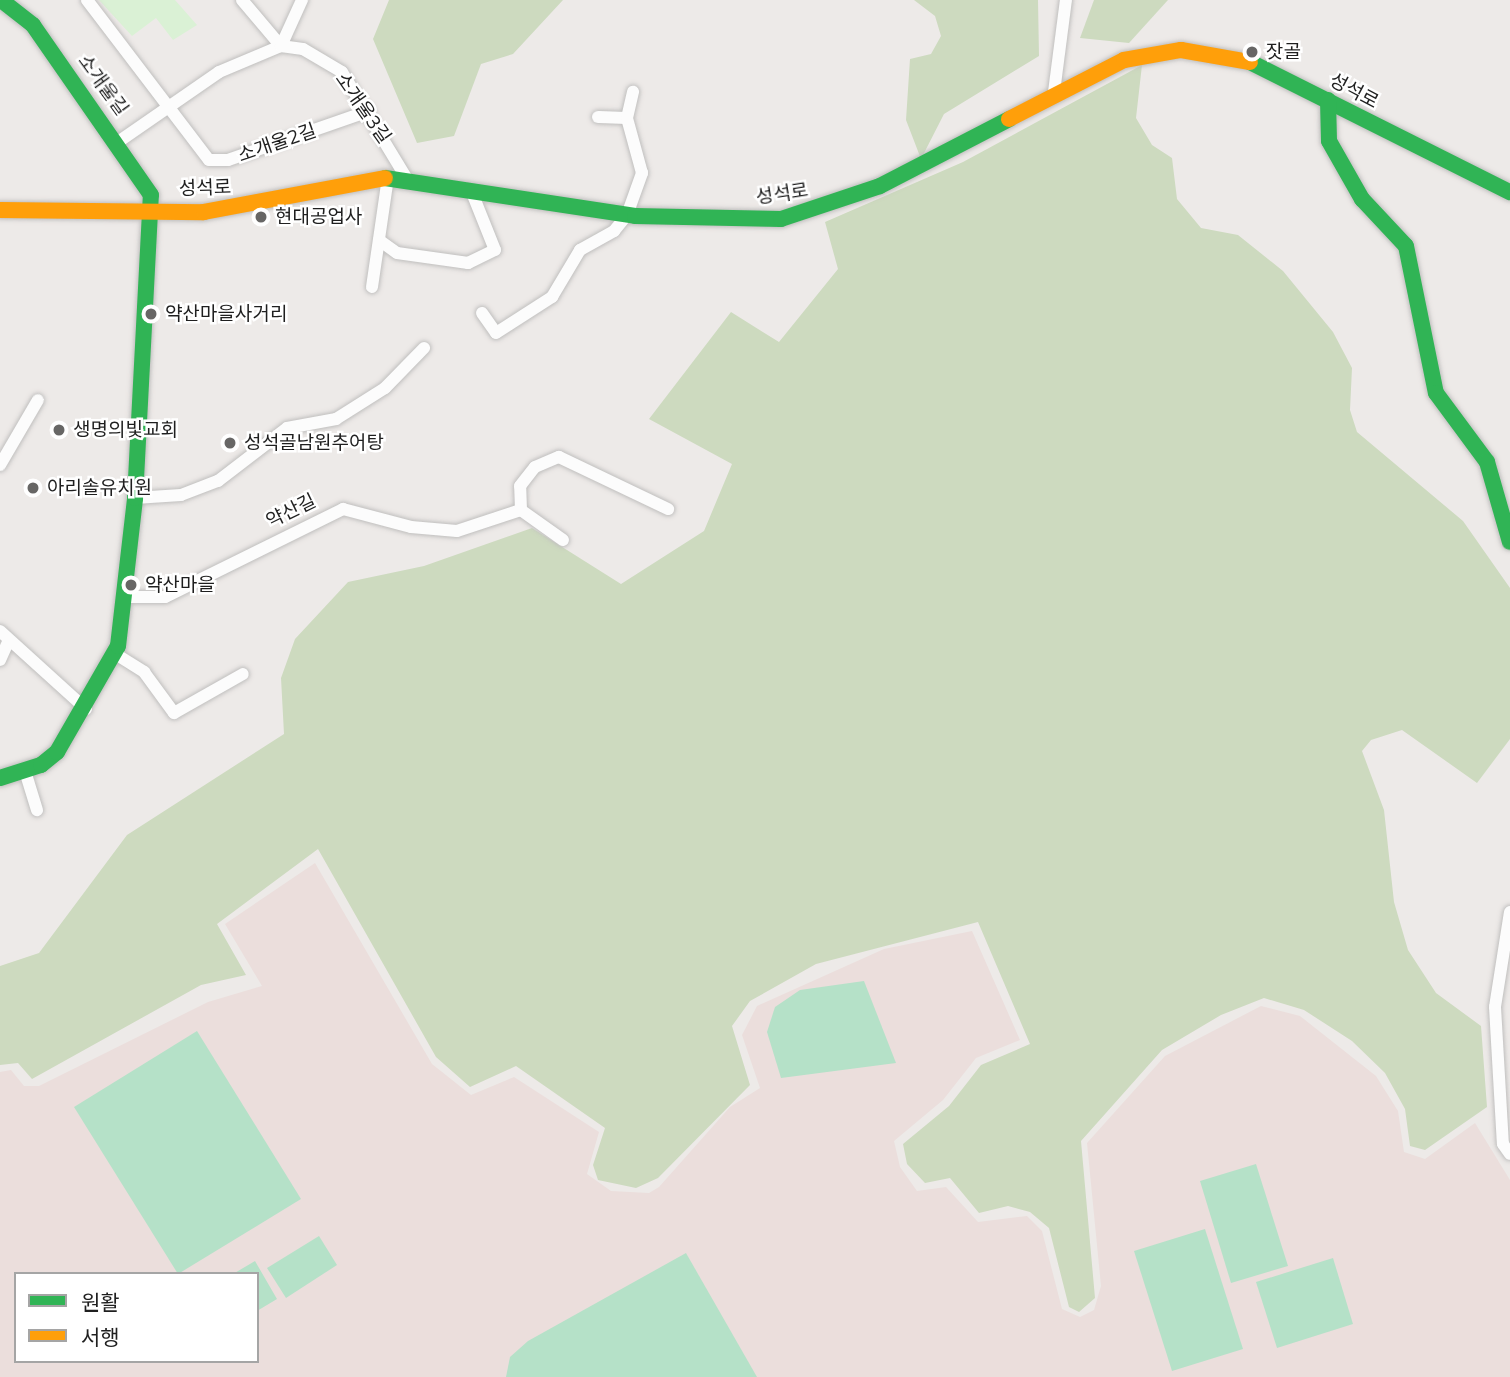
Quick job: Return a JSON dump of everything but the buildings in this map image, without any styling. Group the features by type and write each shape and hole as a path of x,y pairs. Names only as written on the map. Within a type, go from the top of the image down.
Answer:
{"street":[{"name":"소개울2길","path":"87,0 170,103 209,160 228,160 369,111"},
{"path":"242,0 282,46"},
{"path":"282,46 302,0"},
{"path":"1054,92 1066,0"},
{"name":"소개울길","path":"9,2 33,25 149,186 150,207"},
{"path":"118,142 170,103 252,54 282,46"},
{"name":"소개울3길","path":"282,46 324,59 369,111 407,179"},
{"name":"성석로","path":"0,210 150,207 223,211 388,177 627,215 705,222 781,219 831,206 1054,92 1124,60 1181,50 1235,55 1510,192"},
{"path":"482,313 496,333 552,297 580,250 614,231 627,215 642,173 627,118 633,92"},
{"path":"1328,100 1329,141 1362,199 1406,246 1433,383 1487,462 1501,494 1510,542"},
{"path":"597,117 627,118"},
{"path":"372,287 388,177"},
{"path":"379,240 397,253 468,263 495,250 471,190"},
{"path":"0,778 25,771 57,752 86,709 114,653 126,597 135,498 150,207"},
{"path":"135,498 181,495 218,481 287,428 336,419 375,394 424,348"},
{"path":"0,465 38,400"},
{"path":"563,540 521,510 520,486 534,467 559,457 668,509"},
{"name":"약산길","path":"126,597 165,597 343,509 411,527 457,531 521,510"},
{"path":"0,631 8,642 86,709"},
{"path":"0,660 8,642"},
{"path":"114,653 144,671 174,713 243,674"},
{"path":"25,771 37,810"},
{"path":"1510,912 1494,1007 1503,1144 1510,1154"}],"shaded area":[{"path":"315,863 432,1064 471,1095 514,1077 599,1132 587,1174 611,1191 649,1193 659,1187 730,1107 760,1088 742,1035 757,1006 884,949 972,931 1020,1040 976,1058 943,1100 894,1141 900,1167 917,1191 946,1187 978,1222 1027,1216 1042,1231 1062,1309 1080,1317 1094,1310 1101,1286 1087,1143 1165,1056 1261,1006 1300,1016 1376,1076 1398,1111 1404,1152 1425,1159 1475,1123 1510,1180 1510,1377 0,1377 0,1072 11,1070 24,1086 39,1086 208,1002 262,986 225,924"}],"green space":[{"path":"99,0 175,0 197,25 173,40 156,18 132,36"},
{"path":"389,0 563,0 513,54 481,64 454,136 417,143 373,39"},
{"path":"914,0 1038,0 1039,56 944,114 921,159 906,120 910,59 931,54 941,36 935,16"},
{"path":"1094,0 1168,0 1129,43 1080,38"},
{"path":"1142,65 1136,118 1152,145 1172,158 1177,199 1201,228 1238,235 1283,271 1333,332 1352,368 1350,410 1357,432 1463,521 1510,588 1510,739 1477,783 1402,730 1371,740 1362,751 1384,810 1394,902 1408,950 1436,993 1481,1026 1487,1107 1425,1150 1410,1146 1405,1109 1385,1073 1352,1041 1304,1010 1264,998 1221,1015 1162,1050 1081,1141 1095,1298 1079,1312 1069,1307 1049,1228 1030,1212 1008,1206 979,1213 950,1178 925,1183 907,1164 903,1144 949,1106 981,1065 1030,1044 978,922 816,964 750,1001 732,1026 750,1085 658,1178 636,1188 598,1180 593,1165 605,1128 516,1066 470,1087 436,1057 318,849 217,924 246,975 201,985 32,1079 18,1063 0,1065 0,966 39,953 127,835 284,734 281,678 295,639 348,582 424,566 532,528 621,584 704,531 732,464 649,419 731,312 779,342 838,269 825,222 963,162"},
{"path":"864,981 896,1063 781,1078 767,1032 775,1007 800,990"},
{"path":"197,1031 301,1199 181,1272 177,1272 74,1107"},
{"path":"1256,1164 1288,1266 1231,1283 1200,1181"},
{"path":"1205,1229 1243,1349 1172,1371 1134,1251"},
{"path":"319,1236 337,1265 286,1298 267,1268"},
{"path":"686,1253 757,1377 506,1377 510,1357 528,1341"},
{"path":"1333,1258 1353,1324 1277,1348 1256,1282"},
{"path":"255,1261 277,1299 259,1310 259,1272 236,1272"}],"traffic: fast":[{"path":"0,778 41,765 57,752 118,646 135,498 151,195 33,25 1,0"},
{"path":"1250,62 1510,192"},
{"path":"1328,100 1329,141 1362,199 1406,246 1436,393 1487,462 1510,542"},
{"path":"385,178 635,216 781,219 880,186 1009,119"}],"traffic: slow":[{"path":"1009,119 1124,60 1181,50 1250,62"},
{"path":"0,210 204,212 385,178"}],"place":[{"name":"잣골","path":"1252,52"},
{"name":"현대공업사","path":"261,217"},
{"name":"약산마을사거리","path":"151,314"},
{"name":"생명의빛교회","path":"59,430"},
{"name":"성석골남원추어탕","path":"230,443"},
{"name":"아리솔유치원","path":"33,488"},
{"name":"약산마을","path":"131,585"}]}
